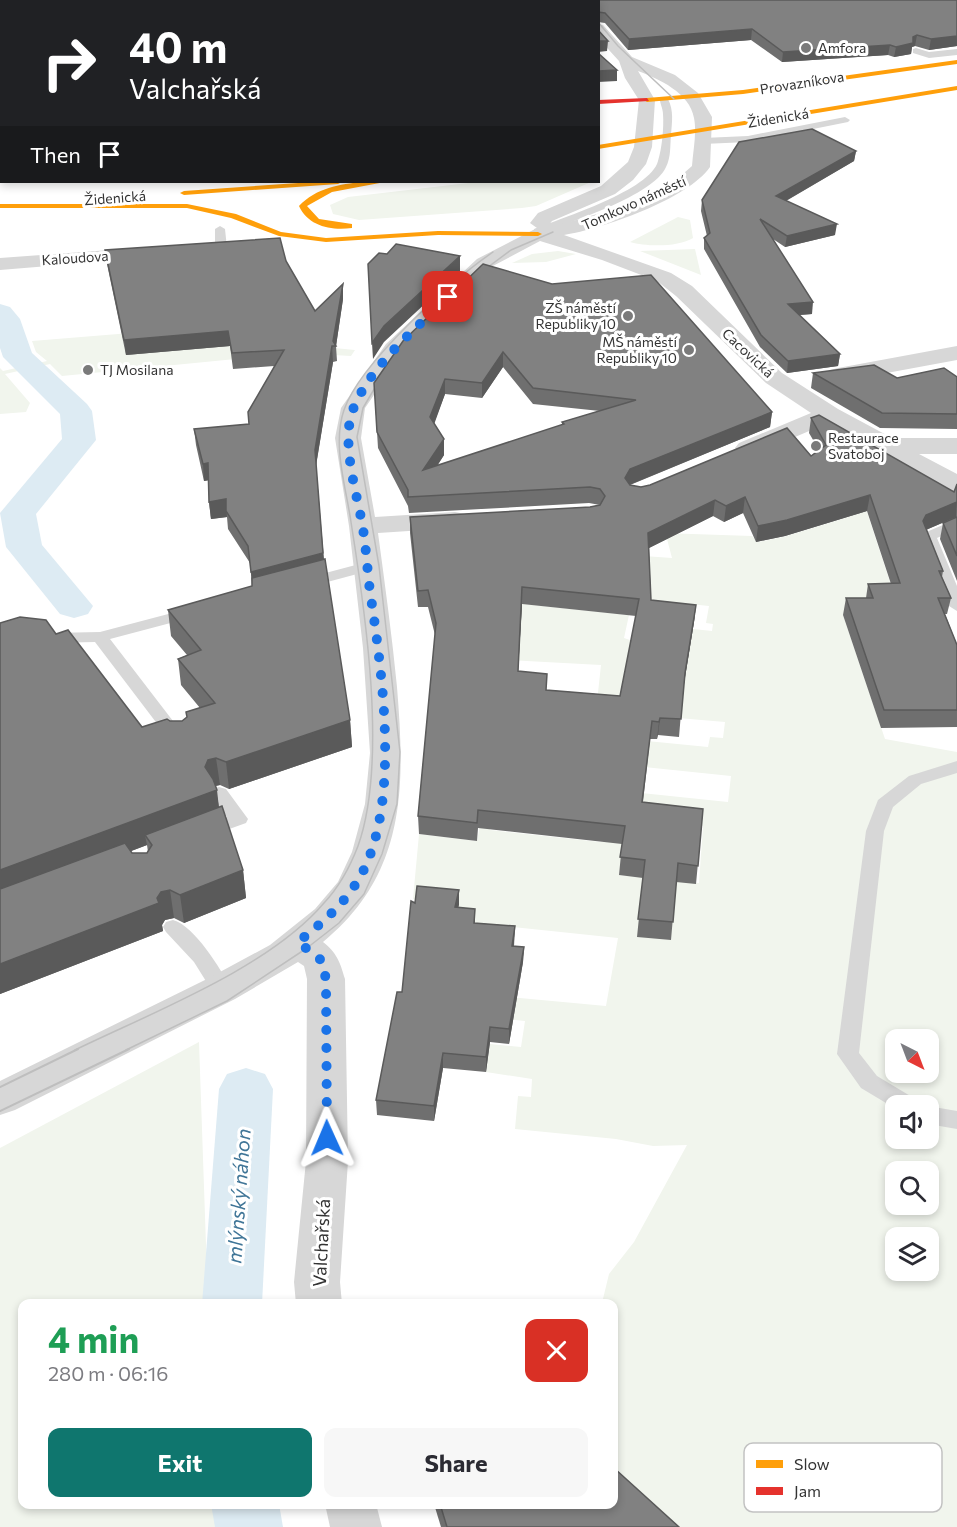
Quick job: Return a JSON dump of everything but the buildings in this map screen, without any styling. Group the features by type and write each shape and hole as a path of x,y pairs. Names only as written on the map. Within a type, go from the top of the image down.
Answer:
{"main road":[{"name":"Provazníkova","path":"600,102 692,98 957,62"},
{"name":"Židenická","path":"600,135 957,78"},
{"name":"Židenická","path":"600,147 957,88"},
{"name":"Židenická","path":"0,206 324,183"},
{"path":"375,183 319,193 306,201 304,210 313,219 343,226 482,220 507,222 543,232"},
{"path":"4,194 33,192"},
{"path":"0,206 146,204 187,206 220,212 279,234 326,240 438,233 543,232"}],"street":[{"path":"600,30 626,60 633,78 661,99"},
{"path":"626,60 669,78 692,98"},
{"name":"Tomkovo náměstí","path":"661,99 640,159 632,170 608,190 545,217 541,220 543,232 584,226 686,182 701,167 703,141 702,115 692,98"},
{"path":"0,1098 221,989 283,954 328,918 354,887 370,852 382,804 386,753 378,648 363,526 348,438 353,408 394,349 460,285 500,252 543,232"},
{"name":"Cacovická","path":"543,232 664,277 684,291 782,384 829,414 957,485"},
{"path":"199,250 220,238 245,246"},
{"name":"Kaloudova","path":"0,264 177,251"},
{"path":"782,384 880,369 957,353"},
{"path":"725,458 829,414"},
{"path":"886,446 957,446"},
{"path":"363,526 484,519"},
{"name":"Valchařská","path":"298,942 321,960 326,979 327,1161 317,1282 319,1299"},
{"path":"351,1509 356,1527"}],"lane":[{"path":"915,51 929,56 957,52"},
{"path":"661,99 679,114 677,142"},
{"path":"703,141 748,139 845,120"},
{"path":"543,232 644,193 663,181 672,172"},
{"path":"957,523 929,536 957,606"},
{"path":"286,588 367,567"},
{"path":"35,637 57,639 100,637 207,609"},
{"path":"100,637 180,742"},
{"path":"891,1095 869,1082 848,1054 874,831 885,804 915,780 957,767"},
{"path":"187,839 239,819 219,793"},
{"path":"173,927 201,957 221,989"},
{"path":"939,1117 957,1120"}],"shaded area":[{"path":"468,183 589,183 536,206 359,220 333,214 330,205 348,197"},
{"path":"678,217 690,220 693,238 680,243 663,245 630,242"},
{"path":"695,249 701,275 640,251"},
{"path":"558,251 576,254 546,262 512,263 532,254"},
{"name":"TJ Mosilana","path":"229,325 272,342 355,350 351,356 298,353 62,376 50,364 5,374 30,403 26,412 0,414 0,368 3,371 47,361 36,352 32,341"},
{"path":"858,507 867,512 894,594 843,615 885,739 957,752 957,1527 650,1527 618,1483 618,1299 603,1299 609,1274 634,1242 687,1145 653,1146 616,1139 515,1129 518,1096 531,1097 532,1079 486,1072 490,1044 521,1047 525,1021 505,1019 509,997 606,1006 618,938 475,923 413,899 419,834 477,841 480,825 489,825 490,830 600,842 613,841 625,835 619,875 699,883 703,826 618,817 622,791 728,802 731,776 644,767 647,741 708,747 710,737 723,738 725,722 596,711 601,665 489,659 514,603 629,615 624,638 633,641 693,629 712,631 713,624 706,623 709,606 523,587 630,555 672,558 667,539 662,533 752,536 758,542 783,537 852,516"},
{"path":"199,1042 208,1299 18,1299 18,1509 223,1509 225,1527 0,1527 0,1148"}],"waterway":[{"name":"mlýnský náhon","path":"0,313 5,319 18,357 76,411 79,440 18,513 24,547 74,606"},
{"name":"mlýnský náhon","path":"232,1299 246,1089"},
{"name":"mlýnský náhon","path":"246,1509 249,1527"}],"tram line":[{"path":"600,24 618,46 674,99"},
{"path":"476,276 511,250 553,232"},
{"path":"75,1050 207,987 273,948 301,926 324,903 348,869 358,846 367,812 372,772 373,730 362,598 341,466 339,437 344,410 353,391 387,347 454,282 493,252"},
{"path":"126,1050 227,1001 307,948 339,923 364,894 382,854 397,804 400,752 379,566 357,437 363,408 383,374"},
{"path":"0,1087 78,1049"},
{"path":"0,1111 129,1049"}],"traffic: slow":[{"path":"647,100 743,92 957,62"},
{"path":"600,147 957,88"},
{"path":"184,193 324,183"},
{"path":"349,226 329,225 316,221 310,217 303,206 329,190 371,183"},
{"path":"0,206 187,206 233,216 279,234 326,240 438,233 538,234"}],"traffic: jam":[{"path":"600,102 647,100"}],"place":[{"name":"Amfora","path":"806,48"},
{"name":"ZŠ náměstí Republiky 10","path":"628,316"},
{"name":"MŠ náměstí Republiky 10","path":"689,350"},
{"name":"TJ Mosilana","path":"88,370"},
{"name":"Restaurace Svatoboj","path":"816,446"}],"route":[{"path":"327,1138 326,979 321,960 298,942 328,918 354,887 370,852 382,804 386,753 378,648 363,526 348,438 353,408 381,365 394,349 448,297"}]}
